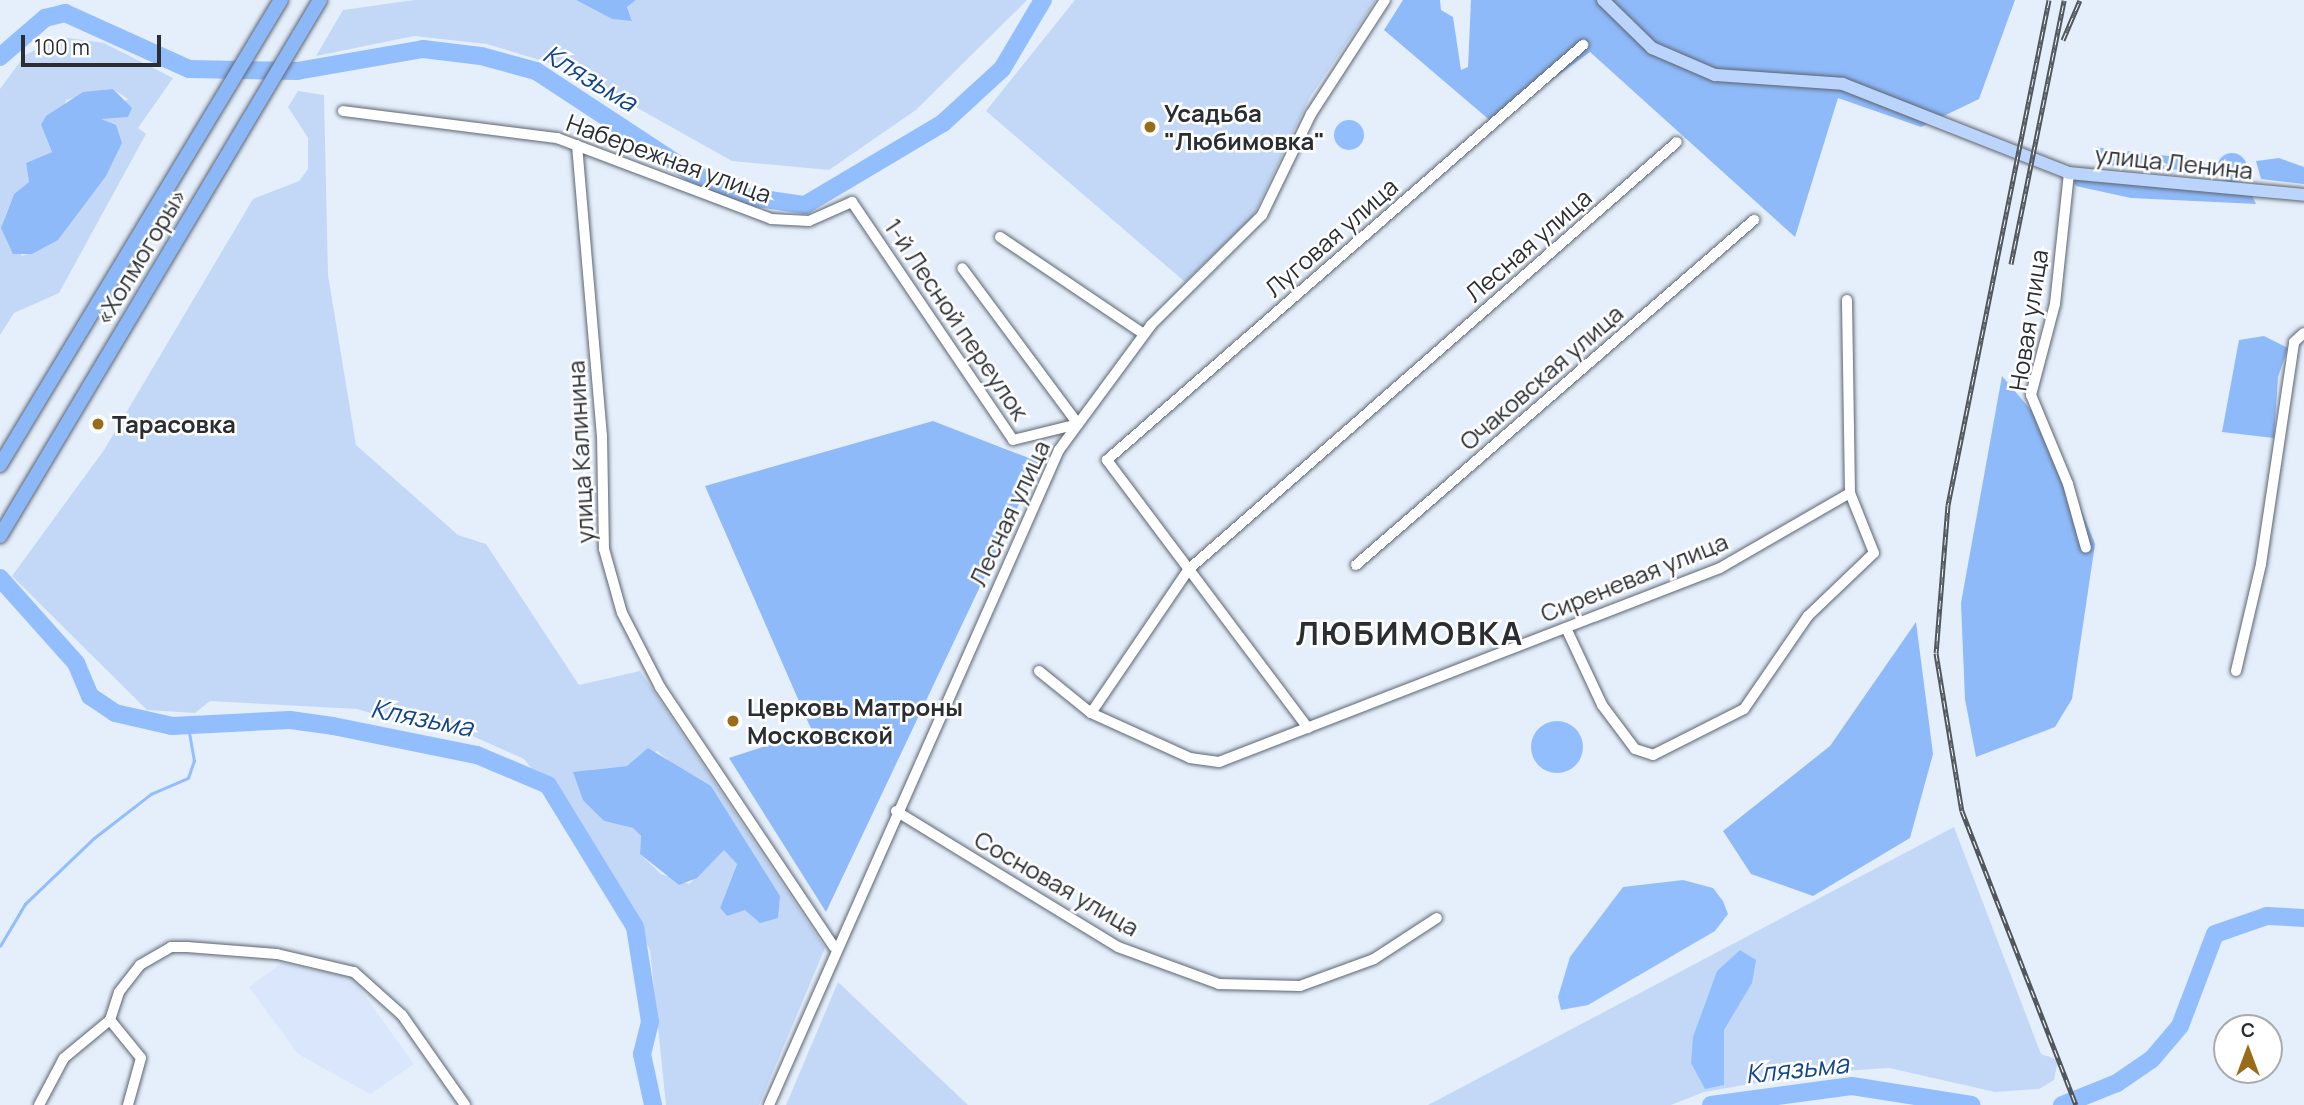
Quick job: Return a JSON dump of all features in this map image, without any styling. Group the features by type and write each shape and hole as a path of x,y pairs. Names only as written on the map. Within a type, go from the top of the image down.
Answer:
{"highway":[{"name":"«Холмогоры»","path":"2,461 281,0"},
{"name":"«Холмогоры»","path":"0,536 320,0"}],"main road":[{"name":"улица Ленина","path":"1603,0 1652,48 1715,75 1843,84 2041,165 2069,173 2304,195"}],"street":[{"name":"Лесная улица","path":"769,1105 834,947 1059,450 1144,334 1262,215 1311,114 1385,0"},
{"name":"Луговая улица","path":"1189,569 1107,460 1583,45"},
{"name":"Набережная улица","path":"343,111 577,145 771,219 809,221 852,202"},
{"name":"Лесная улица","path":"1091,713 1189,569 1677,142"},
{"name":"улица Калинина","path":"577,145 603,435 604,549 622,613 660,687 834,947"},
{"name":"Новая улица","path":"2069,173 2055,304 2031,395 2068,484 2086,548"},
{"name":"1-й Лесной переулок","path":"852,202 1013,440 1078,424"},
{"name":"Очаковская улица","path":"1356,565 1754,220"},
{"path":"1000,237 1144,334"},
{"path":"962,268 1078,424"},
{"path":"1566,628 1602,705 1635,749 1653,755 1744,709 1808,616 1874,553 1850,493 1847,300"},
{"path":"2236,671 2260,564 2294,342 2303,335"},
{"name":"Сиреневая улица","path":"1039,670 1091,713 1190,758 1219,762 1720,568 1850,493"},
{"path":"1189,569 1308,728"},
{"name":"Сосновая улица","path":"896,811 1118,947 1219,984 1300,986 1374,959 1437,918"},
{"path":"39,1105 64,1058 110,1020 119,992 140,965 172,947 237,949 324,964 372,984 445,1070 465,1105"},
{"path":"110,1020 141,1058 128,1105"}],"shaded area":[{"path":"414,0 576,0 612,19 632,20 627,7 636,0 1027,0 916,110 829,170 732,161 566,68 487,44 414,36 316,56 343,10"},
{"path":"576,0 636,0 627,7 632,21 612,19"},
{"name":"Усадьба \"Любимовка\"","path":"1075,0 1376,0 1310,97 1253,216 1185,282 986,111"},
{"path":"1403,0 1440,0 1441,10 1453,17 1461,70 1468,67 1471,0 2015,0 1979,99 1921,127 1838,98 1795,237 1590,52 1493,123 1384,30"},
{"path":"62,37 104,43 173,78 138,128 146,134 59,293 14,313 0,335 0,89 25,55","holes":["113,89 128,99 100,118 122,143 109,167 58,240 22,256 4,219 14,194 29,182 26,163 52,152 41,125 64,110 66,100"]},
{"path":"113,89 132,108 128,117 101,119 116,125 122,143 106,176 58,240 32,254 13,254 1,228 14,194 29,182 26,163 52,152 41,125 46,116 83,92"},
{"path":"298,91 324,95 328,275 356,445 458,535 486,544 579,685 640,671 825,948 759,1105 666,1105 650,950 609,869 524,759 448,725 399,722 357,709 210,701 195,713 147,710 12,576 104,450 253,199 299,181 308,169 308,138 288,107","holes":["657,751 694,781 711,786 777,906 778,918 745,909 727,916 720,908 737,863 724,850 689,884 661,874 640,854 641,836 633,828 604,821 592,805 590,770 628,766"]},
{"path":"1349,120 1355,121 1363,129 1363,141 1355,149 1349,150 1343,149 1335,141 1334,135 1335,129 1343,121"},
{"path":"2094,147 2201,160 2213,172 2103,165"},
{"path":"2232,153 2243,157 2247,168 2243,179 2232,183 2221,179 2217,168 2221,157"},
{"path":"2279,158 2304,167 2304,184 2261,179 2256,161"},
{"path":"2073,179 2251,193 2256,204 2131,198 2076,186"},
{"path":"2264,336 2288,348 2278,377 2274,438 2222,432 2239,340"},
{"path":"2002,376 2049,431 2095,544 2072,699 2055,727 1976,757 1965,699 1961,603"},
{"path":"933,421 1039,462 826,912 729,758 812,731 705,486"},
{"path":"1916,622 1933,754 1910,838 1813,896 1751,874 1723,831 1830,746"},
{"path":"1557,721 1567,723 1575,729 1581,737 1581,757 1575,765 1567,771 1557,773 1547,771 1539,765 1533,757 1531,747 1533,737 1539,729 1547,723"},
{"path":"648,748 711,786 780,896 778,918 760,923 745,910 727,916 720,908 737,864 724,850 697,878 679,885 640,854 641,836 633,828 604,821 583,800 573,772 627,766"},
{"path":"1954,827 2041,1054 2058,1060 2054,1080 2039,1089 1995,1092 1889,1068 1812,1073 1704,1092 1671,1105 1428,1105"},
{"path":"1683,880 1713,888 1723,901 1728,914 1715,931 1588,1005 1561,1010 1558,997 1570,957 1623,887"},
{"path":"1740,950 1756,960 1752,983 1724,1030 1724,1085 1705,1089 1691,1063 1693,1037 1717,971"},
{"path":"282,963 352,978 414,1064 370,1094 298,1054 249,987"},
{"path":"838,982 968,1105 786,1105"}],"waterway":[{"name":"Клязьма","path":"0,57 45,18 65,13 189,69 297,71 423,49 481,56 536,71 690,172 743,196 805,205 943,123 1002,69 1043,0"},
{"name":"Клязьма","path":"0,578 76,663 90,696 115,713 172,726 290,720 333,726 477,755 548,785 635,927 650,1022 642,1054 653,1105"},
{"path":"0,946 25,904 94,838 151,794 188,778 194,761 188,727"},
{"name":"Клязьма","path":"2062,1105 2117,1083 2152,1059 2180,1026 2215,934 2267,916 2304,918"},
{"name":"Клязьма","path":"1711,1105 1852,1086 1972,1105"}],"railway":[{"path":"2049,0 1948,505 1936,653 1962,811 2076,1105"},
{"path":"2011,264 2064,0"},
{"path":"2063,40 2080,0"}],"place":[{"name":"Усадьба \"Любимовка\"","path":"1150,127"},
{"name":"Тарасовка","path":"98,424"},
{"name":"Церковь Матроны Московской","path":"733,721"}],"district":[{"name":"ЛЮБИМОВКА","path":"1410,633"}]}
